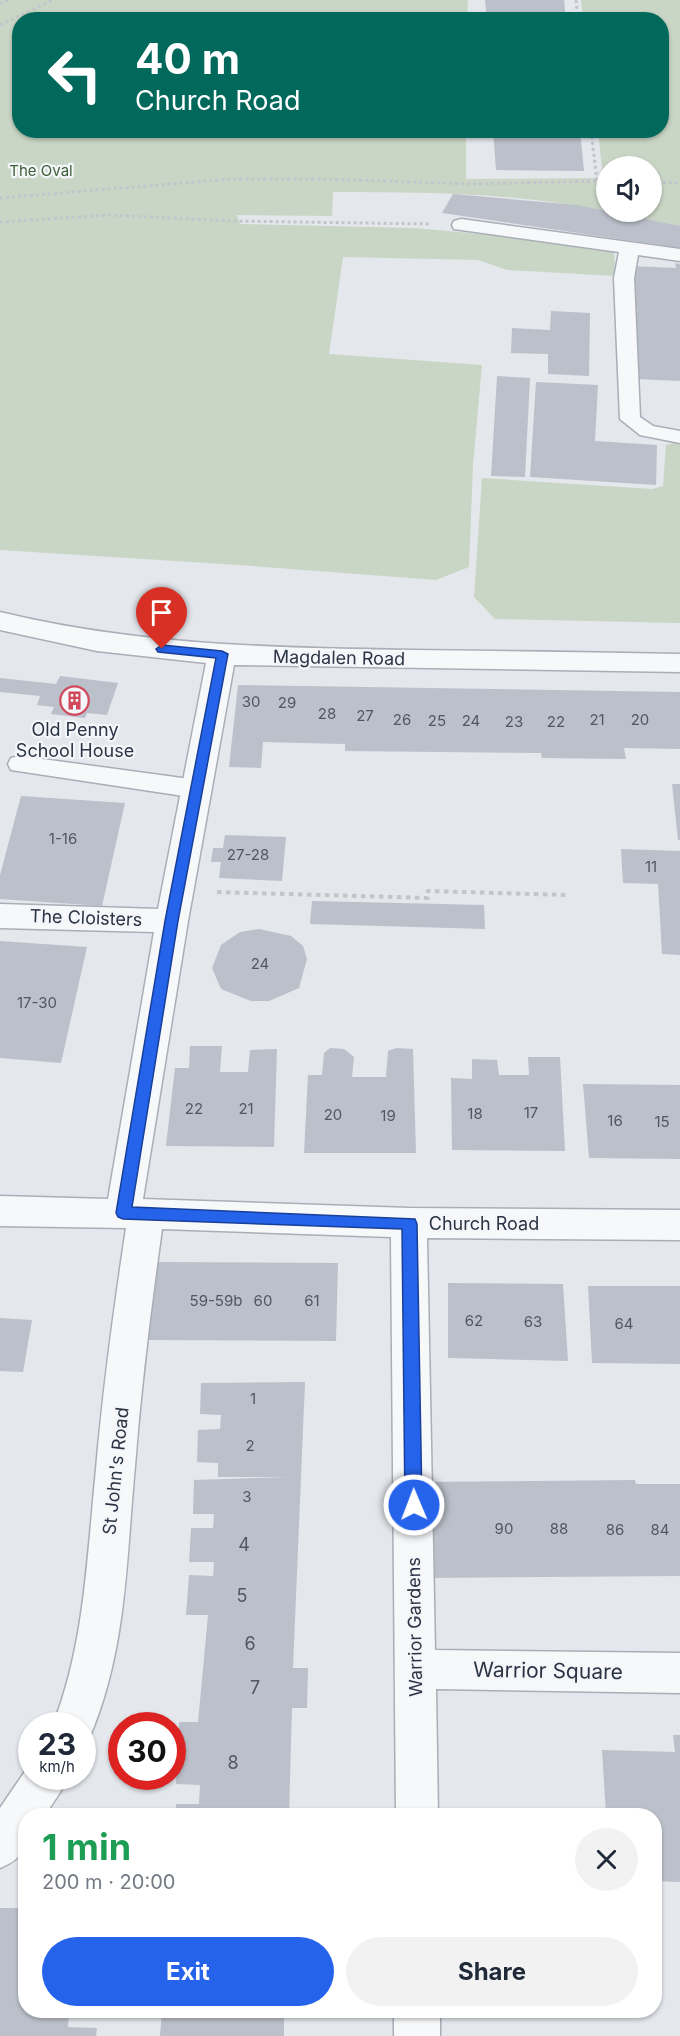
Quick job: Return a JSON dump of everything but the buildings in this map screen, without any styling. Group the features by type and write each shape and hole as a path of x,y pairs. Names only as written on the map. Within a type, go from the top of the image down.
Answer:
{"street":[{"name":"Magdalen Road","path":"0,621 102,644 222,654 315,658 680,663"},
{"name":"St John's Road","path":"79,1712 94,1660 105,1599 136,1284 135,1214 171,921 222,654"},
{"name":"The Cloisters","path":"0,916 171,921"},
{"name":"Church Road","path":"0,1211 409,1224 680,1225"},
{"name":"Warrior Gardens","path":"409,1224 417,1808"},
{"name":"Warrior Square","path":"416,1669 680,1673"},
{"path":"25,1808 37,1790"},
{"path":"0,1846 18,1819"},
{"path":"417,2018 417,2036"}],"lane":[{"path":"461,225 680,255"},
{"path":"629,249 624,278 630,419 647,432 680,437"},
{"path":"20,764 197,789"}],"path":[{"path":"0,4 8,0"},
{"path":"28,12 53,0"},
{"path":"592,138 596,172"},
{"path":"0,198 230,179 320,179 474,184 596,181"},
{"path":"662,182 680,183"},
{"path":"0,222 108,215 233,221 461,225"},
{"path":"177,890 428,898 428,891 567,895"}],"green space":[{"name":"The Oval","path":"0,0 468,0 467,12 12,12 12,138 466,138 466,179 596,178 596,209 505,197 436,193 333,192 332,216 237,215 240,224 415,228 546,240 614,251 615,276 507,270 478,260 343,257 329,354 482,365 473,465 469,567 436,580 0,550"},
{"path":"581,0 680,0 680,226 660,222 662,222 662,156 601,156 599,138 669,138 669,12 582,12"},
{"path":"680,443 680,623 495,619 474,597 482,478 652,489 663,486 666,445"}],"place":[{"name":"Old Penny School House","path":"75,701"}],"route":[{"path":"162,649 222,654 171,921 123,1213 409,1224 414,1505"}]}
